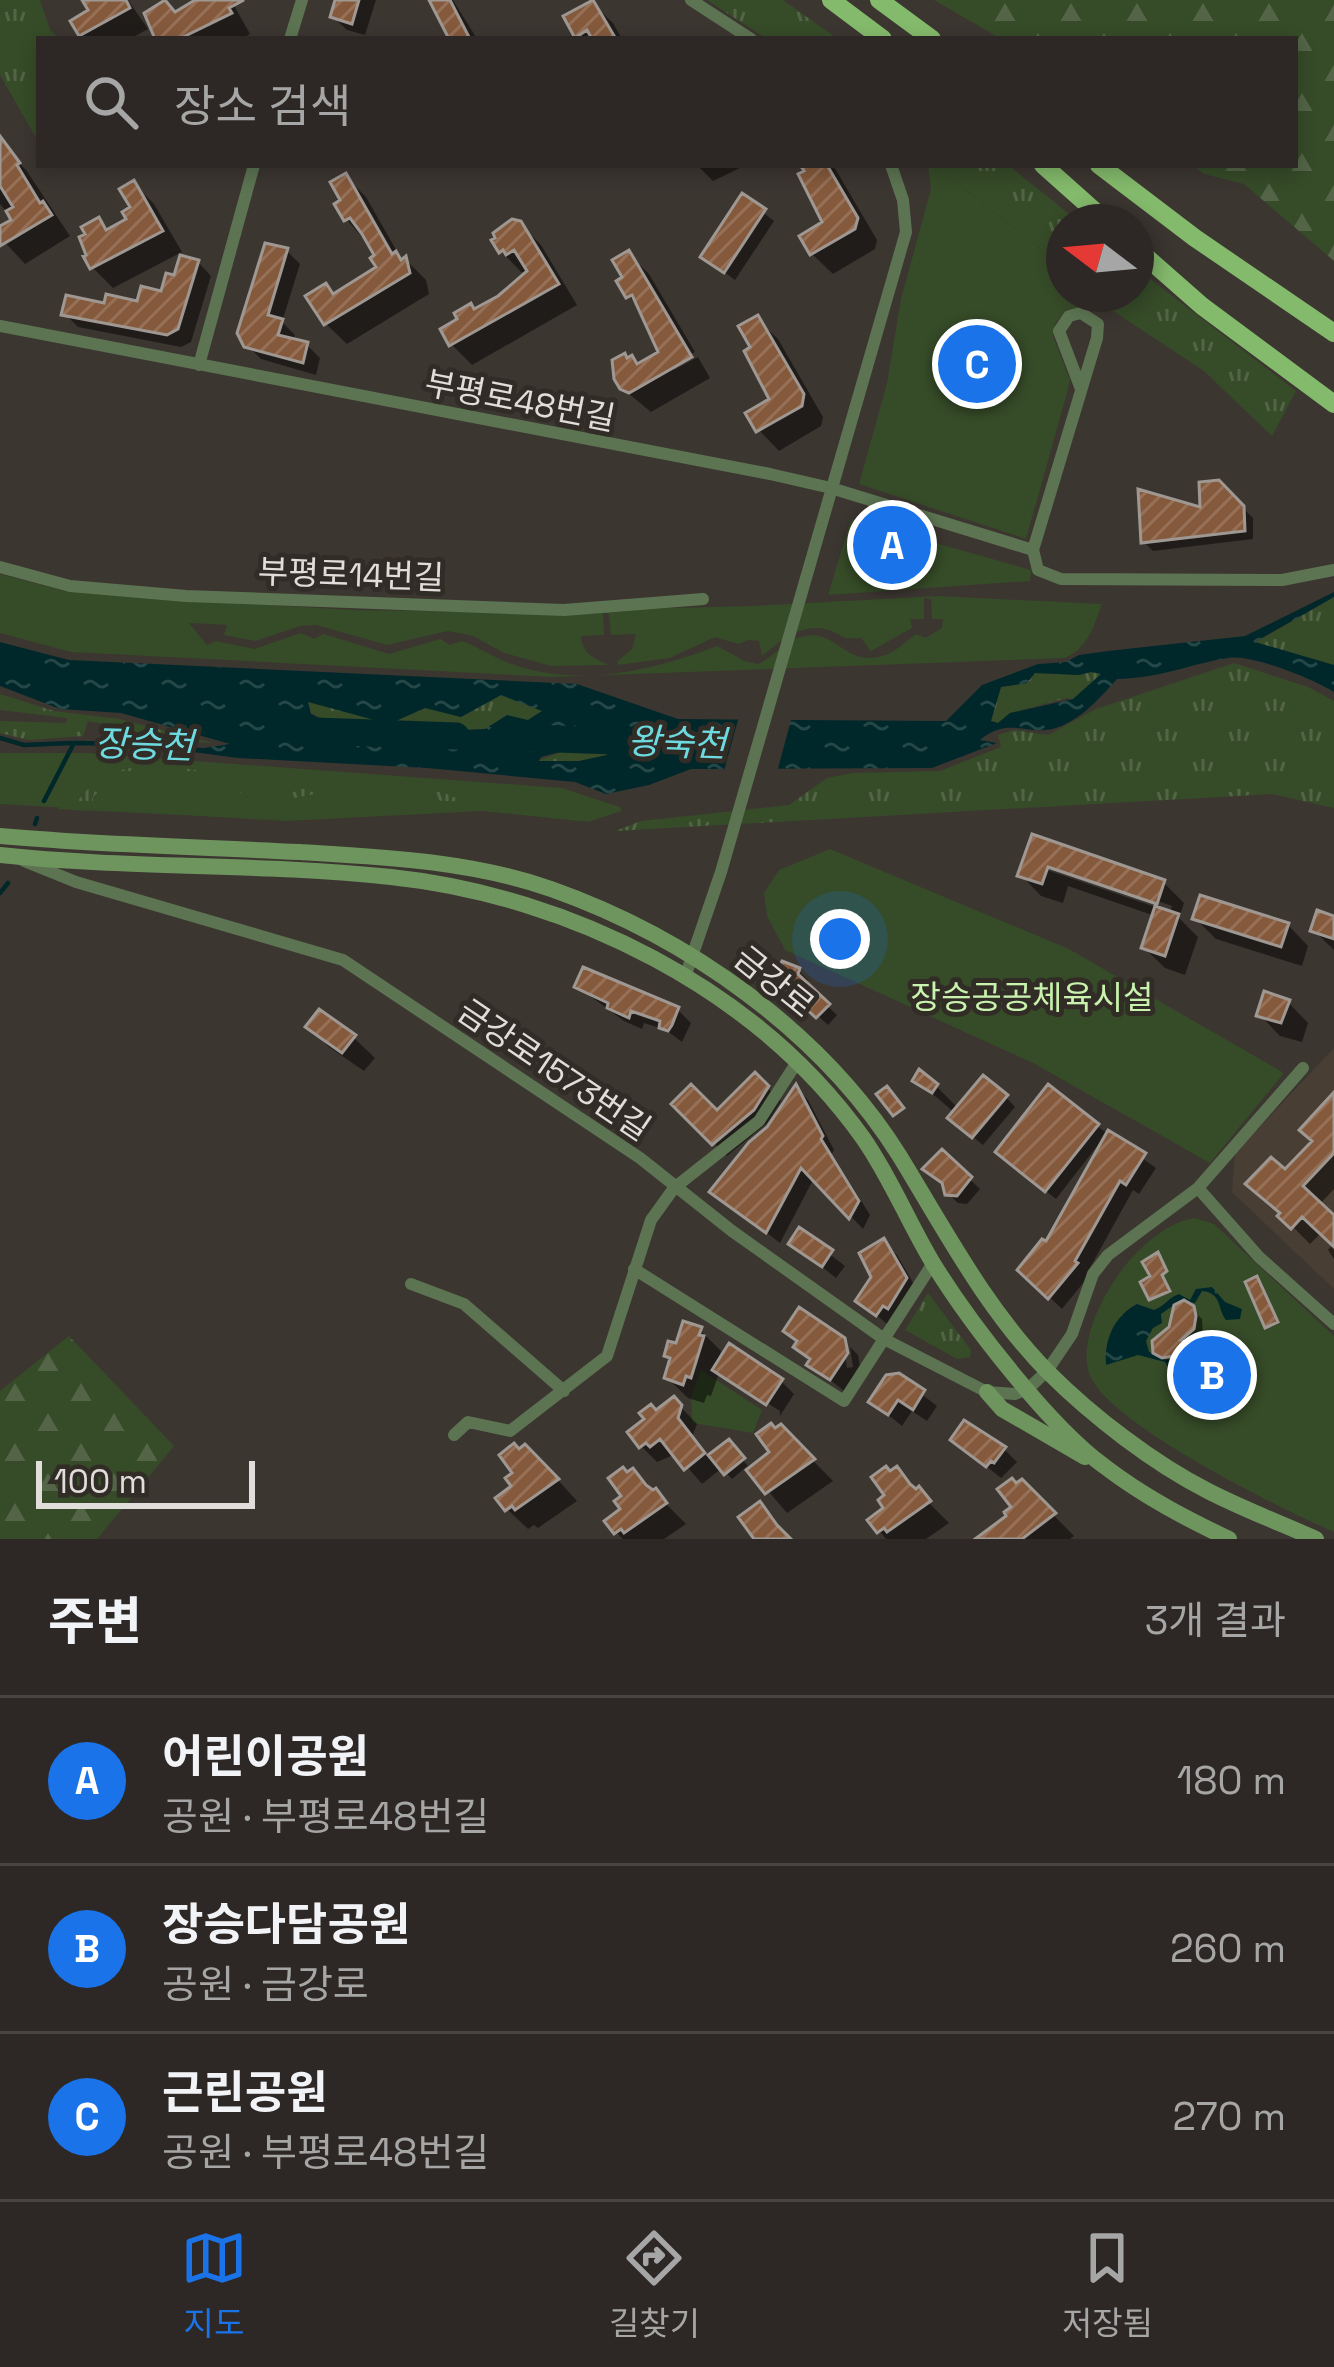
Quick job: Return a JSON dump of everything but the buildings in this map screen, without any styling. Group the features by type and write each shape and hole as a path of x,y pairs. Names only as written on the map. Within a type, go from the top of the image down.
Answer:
{"highway":[{"path":"879,0 928,36"},
{"path":"833,2 879,36"},
{"path":"1045,168 1086,204"},
{"path":"1103,168 1334,333"},
{"path":"1154,264 1202,306 1334,404"}],"main road":[{"name":"금강로","path":"0,836 362,856 463,867 548,888 610,913 693,956 773,1016 864,1109 897,1152 983,1294 1047,1370 1100,1419 1205,1490 1316,1539"},
{"name":"금강로","path":"6,856 392,877 484,892 585,926 685,977 757,1025 797,1062 862,1137 933,1263 1029,1388 1099,1463 1194,1532 1229,1539"},
{"path":"987,1392 1016,1418 1099,1463"}],"street":[{"path":"291,36 302,0"},
{"path":"691,0 747,36"},
{"path":"200,364 253,168"},
{"path":"685,977 721,872 906,232 903,200 892,168"},
{"path":"1081,389 1060,332 1069,316 1081,313 1098,324 1081,389 1033,550 1037,571 1061,579 1282,580 1334,570"},
{"name":"부평로48번길","path":"0,326 830,488 1033,550"},
{"name":"부평로14번길","path":"0,567 70,586 185,596 564,610 703,599"},
{"name":"금강로1573번길","path":"6,856 76,882 343,960 606,1135 884,1339 987,1392"},
{"path":"454,1435 468,1422 510,1431 607,1355 651,1220 674,1188 759,1121 797,1062"},
{"path":"987,1392 1015,1394 1047,1370 1072,1334 1094,1274 1108,1255 1198,1188 1303,1068"},
{"path":"1198,1188 1259,1257 1334,1324"},
{"path":"634,1269 844,1401 933,1263"},
{"path":"411,1284 464,1304 564,1391"}],"shaded area":[{"path":"1334,1048 1334,1289 1232,1192 1235,1153"}],"green space":[{"path":"0,0 40,0 56,36 36,36 36,138 0,75"},
{"path":"707,0 783,0 834,36 762,36"},
{"path":"934,0 1334,0 1334,261 1244,184 1196,168 1298,168 1298,36 996,36"},
{"path":"928,168 938,168 1046,253 1046,312 1065,312 1053,336 1070,380 1026,539 859,484 887,383 901,299 931,189"},
{"path":"938,168 1012,168 1057,204 1046,204 1046,253"},
{"path":"1154,282 1296,391 1272,436 1204,371 1115,312 1154,312"},
{"path":"851,519 1031,570 1030,581 828,595"},
{"path":"0,574 64,591 353,610 754,606 938,596 1102,604 1085,642 1065,658 591,676 666,663 717,646 758,664 793,640 811,635 871,658 885,655 916,634 925,638 942,628 943,619 932,619 931,599 924,598 924,619 910,619 912,628 871,651 861,638 816,628 791,635 762,656 759,641 738,644 715,637 670,658 618,665 632,649 636,634 611,635 609,614 603,613 604,635 581,636 587,652 608,665 551,666 448,631 387,645 316,625 255,641 224,635 227,625 189,623 207,645 216,641 254,649 301,633 314,639 324,634 389,654 440,639 450,645 462,641 531,670 583,676 71,652 0,633"},
{"path":"1334,597 1334,665 1254,643"},
{"path":"1234,663 1308,687 1334,701 1334,808 1272,794 615,831 641,821 789,805 827,778 853,773 940,771 1001,747 998,735 1014,730 1048,735 1096,709"},
{"path":"1035,673 1102,673 1073,700 1010,713 998,723 991,721 1001,687 1027,683"},
{"path":"0,694 54,711 119,719 213,743 130,739 120,727 88,721 83,736 29,740 0,733 0,721 66,723 67,718 0,710"},
{"path":"501,695 543,711 528,721 507,716 485,729 439,731 396,741 358,737 311,713 307,700 389,724 425,708 461,717"},
{"path":"572,727 607,733 607,755 537,761 559,753 513,746"},
{"path":"0,753 86,753 562,788 622,811 588,822 483,811 285,821 93,810 93,797 111,783 155,772 179,773 226,786 264,808 253,810 253,818 280,820 281,811 271,811 279,801 386,785 426,793 444,803 444,812 465,809 461,800 415,781 345,780 280,793 270,783 257,790 206,772 164,765 110,774 73,808 0,804"},
{"path":"87,754 562,789 483,810 285,820 58,809"},
{"name":"장승공공체육시설","path":"830,849 1069,949 1284,1073 1210,1163 1033,1063 785,950 767,916 764,893 779,870"},
{"path":"1195,1218 1214,1224 1334,1336 1334,1532 1160,1439 1102,1393 1089,1373 1091,1328 1118,1275 1159,1234"},
{"path":"928,1293 971,1350 970,1357 957,1359 905,1330"},
{"path":"69,1336 174,1446 97,1539 0,1539 0,1391"},
{"path":"701,1370 762,1410 753,1433 692,1423 691,1397"}],"water":[{"path":"1334,592 1334,597 1255,642 1334,665 1334,692 1267,664 1228,658 1117,679 1067,724 1046,730 998,730 980,740 997,743 932,768 691,769 606,794 575,782 238,758 133,744 204,748 230,744 121,713 60,709 0,686 0,642 69,660 577,684 678,719 946,721 982,685 1038,664 1245,636","holes":["1035,673 1101,674 1073,699 1010,713 998,723 991,721 1001,687 1027,683","501,695 542,711 528,720 507,715 485,729 439,731 396,741 358,737 311,714 308,702 389,724 425,708 461,717","572,727 607,733 607,755 579,761 539,761 564,751 514,745"]},
{"path":"1212,1287 1225,1302 1242,1309 1240,1319 1226,1320 1216,1298 1202,1291 1195,1303 1177,1304 1161,1314 1162,1323 1146,1341 1149,1352 1166,1360 1175,1359 1196,1332 1205,1338 1180,1371 1170,1372 1165,1362 1138,1355 1106,1365 1112,1330 1129,1309 1137,1304 1154,1310 1176,1295 1190,1300 1196,1289"}],"pier":[{"path":"740,713 793,713 777,772 723,774"}],"waterway":[{"name":"왕숙천","path":"315,731 456,736"},
{"name":"왕숙천","path":"501,737 642,742"},
{"path":"0,738 24,745 71,743"},
{"name":"장승천","path":"44,801 74,743 134,744"},
{"name":"장승천","path":"35,824 37,818"},
{"name":"장승천","path":"0,893 8,883"}],"place":[{"name":"근린공원","path":"977,364"},
{"name":"어린이공원","path":"892,545"},
{"name":"장승다담공원","path":"1212,1375"}]}
